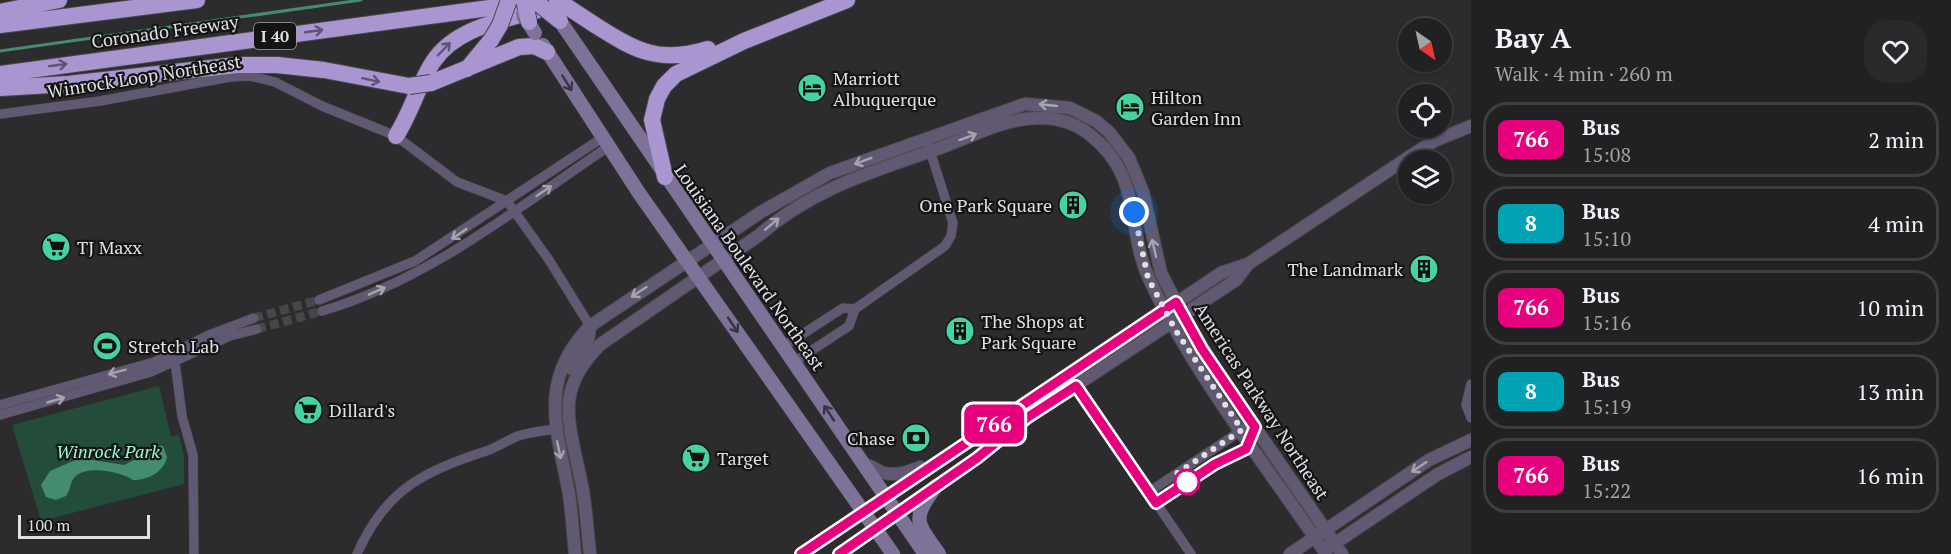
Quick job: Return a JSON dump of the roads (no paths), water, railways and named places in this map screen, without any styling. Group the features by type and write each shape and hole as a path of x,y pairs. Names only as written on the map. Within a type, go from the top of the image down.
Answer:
{"highway":[{"path":"0,12 59,0"},
{"name":"Coronado Freeway","path":"0,25 197,0"},
{"path":"466,69 491,40 509,0"},
{"path":"524,0 532,28"},
{"path":"534,0 562,24"},
{"name":"Coronado Freeway","path":"0,74 547,0"},
{"path":"557,0 622,42 649,54 679,56 744,41"},
{"path":"396,136 405,122 432,63 453,40 491,24 570,0"},
{"path":"665,177 652,120 664,86 676,74 744,41 847,0"},
{"path":"0,88 257,65 324,70 409,86 431,83 527,45 547,52"}],"main road":[{"path":"514,0 605,143 893,554"},
{"name":"Louisiana Boulevard Northeast","path":"547,0 665,177 714,243 925,554"},
{"path":"936,486 919,510 919,521 939,554"}],"street":[{"name":"Winrock Loop Northeast","path":"0,114 100,101 230,77 250,76 275,82 322,106 396,136 457,182 507,201"},
{"name":"Americas Parkway Northeast","path":"575,554 571,517 555,429 554,395 560,373 575,343 590,326 761,212 830,173 1025,104 1070,108 1096,121 1117,142 1138,177 1156,258 1176,302 1247,427"},
{"name":"Americas Parkway Northeast","path":"567,410 573,381 593,352 619,329 700,276 807,199 835,185 1006,124 1038,118 1058,119 1090,134 1118,166 1127,184 1143,263 1164,310 1320,533 1329,551"},
{"path":"801,554 1221,273 1248,264 1412,154 1434,141 1471,126"},
{"path":"794,362 849,326 855,309 936,253 945,246 951,236 953,223 926,138"},
{"path":"319,300 416,261 507,201 605,143"},
{"path":"322,311 349,303 420,271 514,211 605,143"},
{"path":"507,201 549,260 590,326 588,340 567,378 564,400 586,515 590,554"},
{"path":"839,554 936,486 1028,417 1236,280 1248,264"},
{"path":"784,346 843,308 855,309"},
{"path":"0,405 154,362 210,340 254,318"},
{"path":"0,415 151,372 175,362 210,340 257,329"},
{"path":"175,362 181,410 193,455 194,554"},
{"path":"1069,374 1191,554"},
{"path":"1471,384 1466,405 1471,418"},
{"path":"1149,492 1247,427"},
{"path":"357,554 381,512 400,492 423,476 446,463 495,447 519,436 555,429"},
{"path":"1290,554 1429,460 1471,440"},
{"path":"863,464 887,474 904,473 963,444"},
{"path":"1329,551 1438,474 1471,457"},
{"path":"571,517 586,515"}],"waterway":[{"path":"0,51 361,0"}],"tunnel":[{"path":"254,318 319,300"},
{"path":"257,329 322,311"}],"place":[{"name":"Marriott Albuquerque","path":"812,88"},
{"name":"Hilton Garden Inn","path":"1130,107"},
{"name":"One Park Square","path":"1073,205"},
{"name":"TJ Maxx","path":"56,247"},
{"name":"The Landmark","path":"1424,269"},
{"name":"The Shops at Park Square","path":"960,331"},
{"name":"Stretch Lab","path":"107,346"},
{"name":"Dillard's","path":"308,410"},
{"name":"Chase","path":"916,438"},
{"name":"Target","path":"696,458"}],"park label":[{"name":"Winrock Park","path":"108,451"}]}
